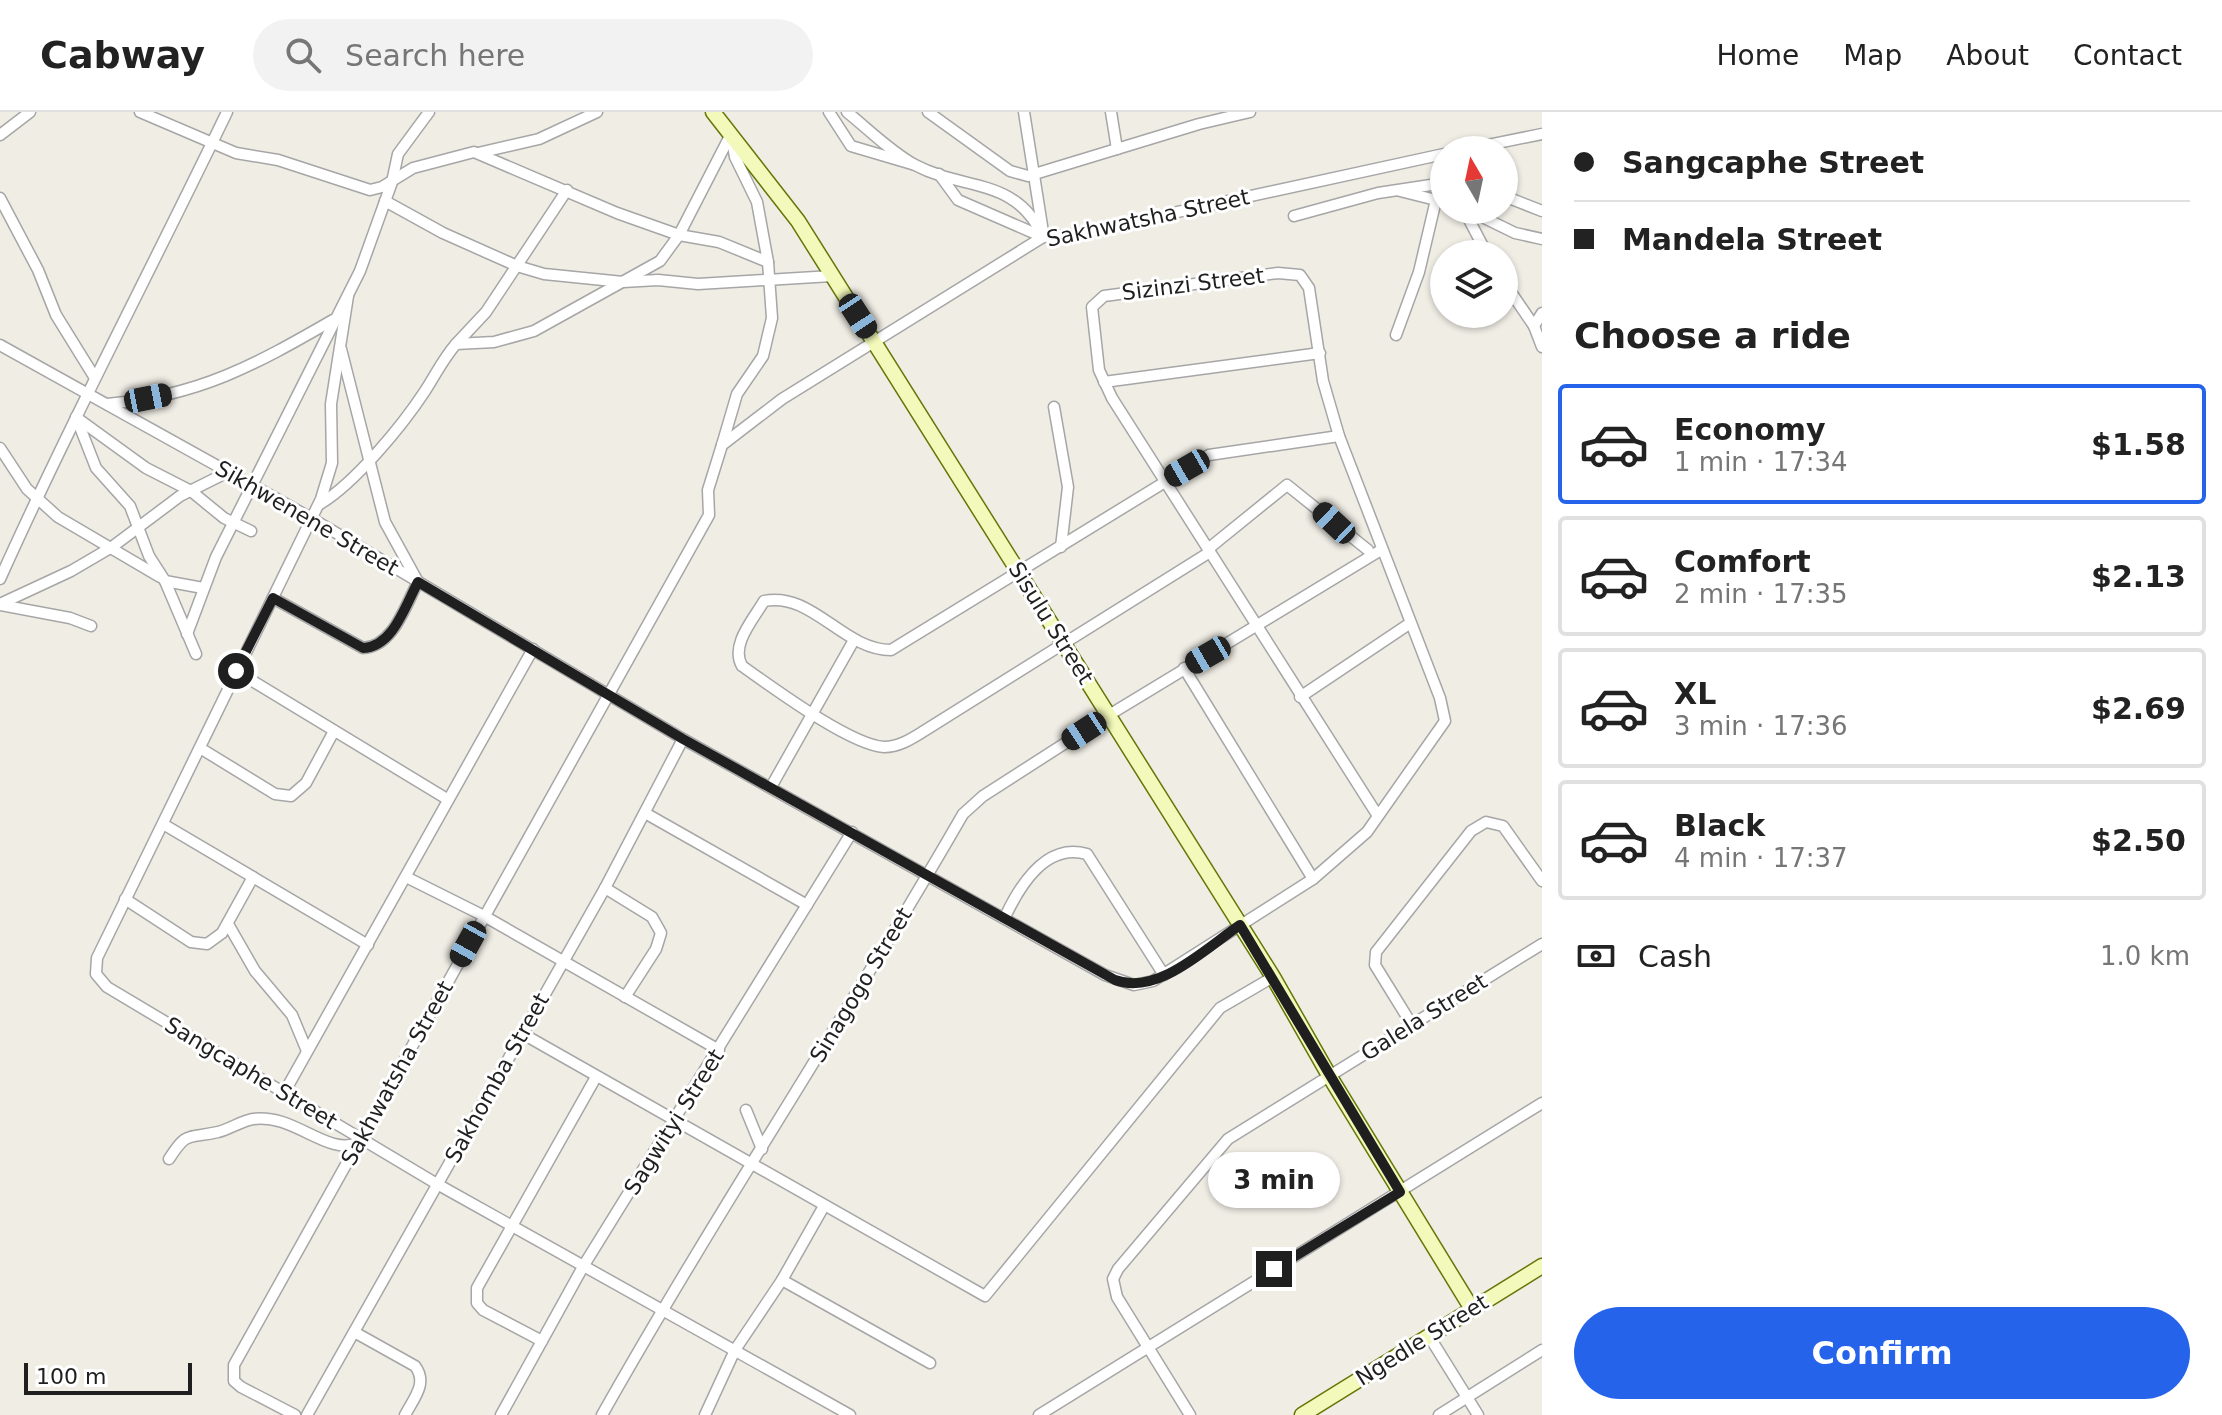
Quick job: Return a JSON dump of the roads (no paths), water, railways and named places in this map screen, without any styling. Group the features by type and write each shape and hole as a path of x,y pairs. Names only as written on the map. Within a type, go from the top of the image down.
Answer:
{"street":[{"path":"0,135 30,112"},
{"path":"140,112 236,153 278,160 370,190 392,182 413,168 539,139 597,112"},
{"path":"0,579 86,393 227,112"},
{"path":"187,634 203,588 233,524 348,296 392,182 398,154 429,112"},
{"name":"Sisulu Street","path":"713,112 777,189 874,341 1273,977 1330,1077 1472,1309"},
{"path":"829,112 851,146 975,182 1018,201 1043,237"},
{"path":"847,112 914,165"},
{"path":"928,112 1010,171 1028,176 1117,149 1198,118 1250,112"},
{"path":"1024,112 1043,237"},
{"path":"1111,112 1117,149"},
{"path":"456,344 494,342 526,334 660,261 679,235 731,134"},
{"path":"722,445 737,394 763,356 772,318 768,262 757,202 735,157 731,134"},
{"path":"1518,139 1542,134"},
{"path":"478,153 679,235 719,242 768,262"},
{"name":"Sakhwatsha Street","path":"295,1415 234,1381 234,1365 606,694 709,515 708,490 722,445 782,399 1043,237 1072,235 1430,157"},
{"path":"938,173 958,200 1043,237"},
{"path":"1294,216 1392,190 1430,185"},
{"path":"318,505 332,496 370,459 409,413 440,362 486,312 567,190"},
{"path":"1392,190 1430,199"},
{"path":"0,198 38,270 56,315 95,378"},
{"path":"385,201 414,219 517,266 544,274 623,282 658,280 726,284 832,276"},
{"path":"1518,202 1542,211"},
{"path":"1396,335 1433,224"},
{"path":"1496,224 1515,233 1542,239"},
{"name":"Sizinzi Street","path":"1240,925 1313,879 1358,841 1378,816 1445,721 1440,698 1339,436 1323,381 1305,279 1291,272 1098,298 1092,307 1097,360 1104,382 1255,627 1378,816"},
{"path":"318,505 332,463 331,404 348,296"},
{"path":"1518,303 1534,326 1542,347"},
{"path":"1534,326 1542,313"},
{"path":"105,404 176,393 228,377 335,319"},
{"path":"273,598 363,648 374,648 386,641 418,582 385,522 339,343"},
{"name":"Sikhwenene Street","path":"0,345 311,518 683,739 1125,983 1143,983 1164,975 1240,925"},
{"path":"1104,382 1320,353"},
{"path":"1054,407 1068,487 1061,547"},
{"path":"76,417 146,468 191,491 233,524 251,531"},
{"path":"76,417 96,468 130,506 149,556 164,580 196,654"},
{"path":"1339,436 1223,451 1165,481 902,646 881,650 854,640 792,601 773,599 764,601 745,633 736,657 742,666 811,713 873,745 893,746 904,743 1209,551 1287,485 1368,550"},
{"path":"0,448 38,499 58,517 164,580 203,588"},
{"path":"0,604 71,571 111,548 191,491 228,472"},
{"name":"Sangcaphe Street","path":"318,505 97,958 95,966 100,980 360,1140 850,1415"},
{"name":"Sinagogo Street","path":"602,1415 662,1309 753,1165 963,814 973,803 1109,715 1381,550"},
{"path":"0,604 70,618 91,626"},
{"path":"1300,697 1409,624"},
{"path":"771,787 854,640"},
{"path":"284,1093 533,649"},
{"path":"1184,668 1313,879"},
{"path":"236,671 447,799"},
{"path":"200,748 275,794 291,796 306,783 334,731"},
{"name":"Sakhomba Street","path":"307,1415 605,888 683,739"},
{"path":"645,813 807,905"},
{"path":"1412,1025 1375,965 1376,952 1471,831 1486,822 1503,826 1542,881"},
{"path":"163,824 368,945"},
{"name":"Sagwityi Street","path":"501,1415 584,1265 675,1123 852,832"},
{"path":"1005,917 1031,873 1053,856 1076,851 1087,854 1164,975"},
{"path":"125,899 199,944 216,940 253,877"},
{"path":"406,877 484,916 719,1050"},
{"path":"605,888 652,917 661,933 656,949 625,997"},
{"path":"228,924 255,971 292,1015 307,1051"},
{"name":"Galela Street","path":"1190,1415 1113,1288 1118,1269 1228,1139 1542,944"},
{"path":"523,1034 675,1123 985,1296 1220,1008 1273,977"},
{"path":"542,1341 493,1316 477,1303 477,1288 596,1077"},
{"path":"1039,1415 1542,1103"},
{"path":"746,1110 762,1149"},
{"path":"169,1159 178,1142 186,1137 221,1132 254,1119 295,1124 332,1145 345,1147 360,1140"},
{"path":"705,1415 735,1350 782,1280 824,1206"},
{"name":"Ngedle Street","path":"1302,1415 1542,1266"},
{"path":"782,1280 930,1363"},
{"path":"356,1333 415,1366 420,1373 419,1389 405,1415"},
{"path":"1429,1336 1478,1415"},
{"path":"1439,1415 1542,1350"}]}
